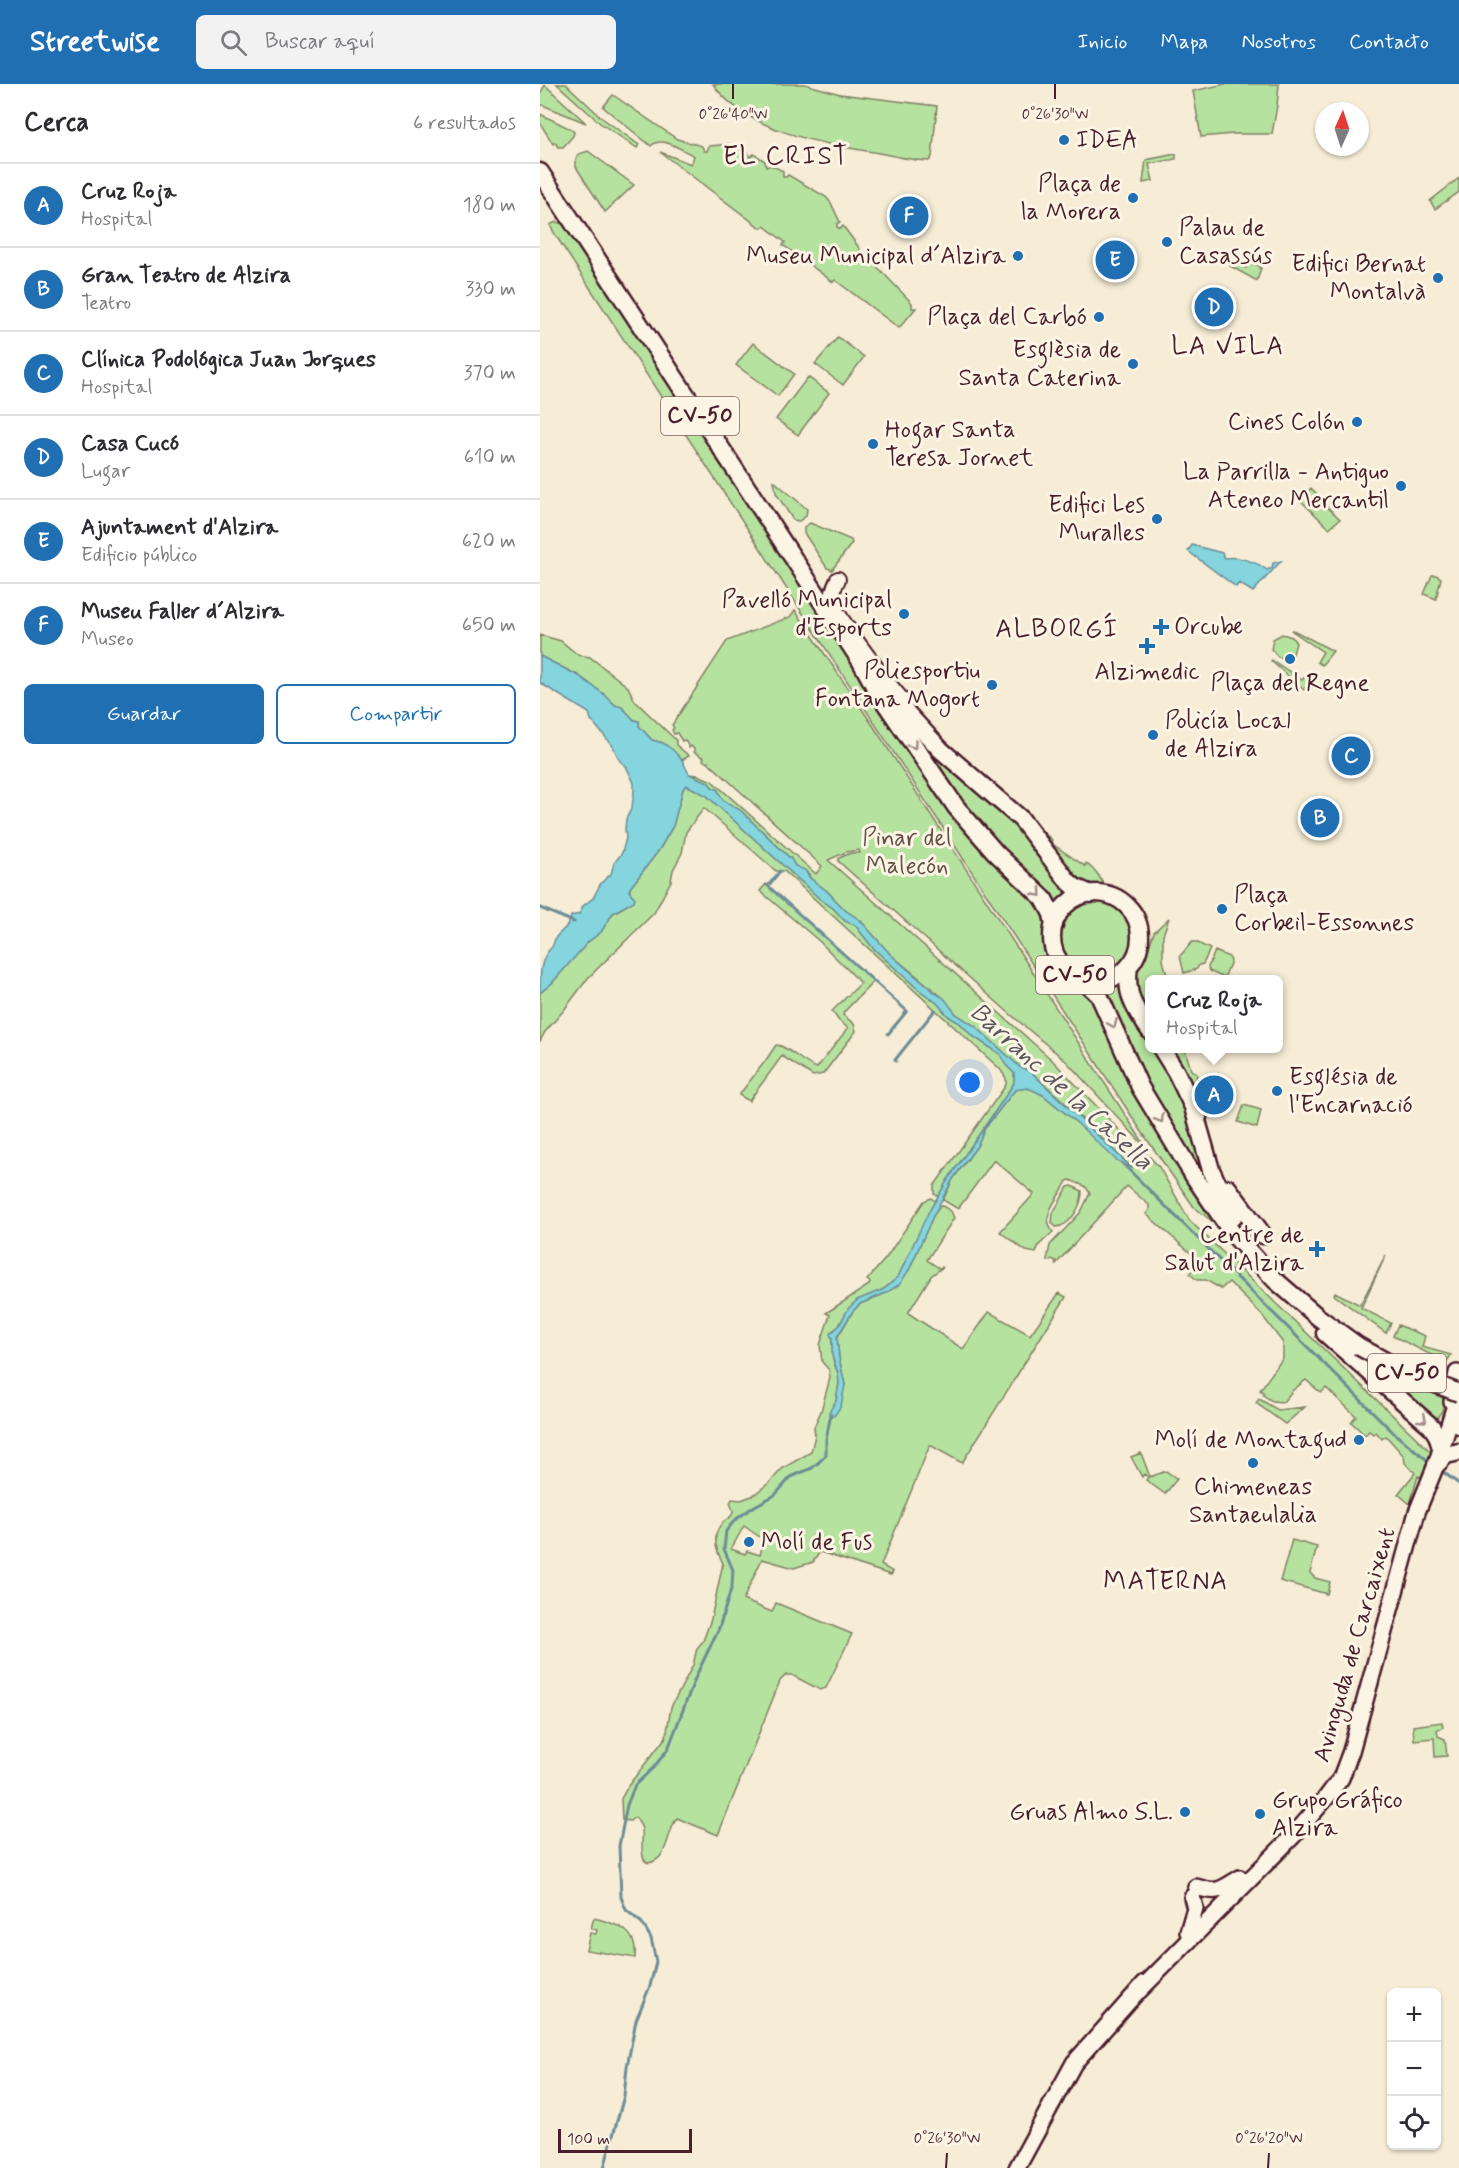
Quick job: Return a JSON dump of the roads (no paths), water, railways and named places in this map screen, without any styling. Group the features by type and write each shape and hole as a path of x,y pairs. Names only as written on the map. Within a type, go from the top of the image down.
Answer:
{"main road":[{"name":"CV-50","path":"540,172 860,660 877,691 956,807 989,846 1044,898 1052,914 1053,947 1057,957 1064,967 1094,989 1102,1001 1137,1082 1195,1178 1233,1234 1275,1280 1358,1346 1405,1372 1458,1397"},
{"name":"CV-50","path":"860,660 941,750 1021,819 1068,881 1091,894"},
{"name":"CV-50","path":"1054,925 1059,913 1068,904 1078,897 1091,894 1105,894 1118,899 1134,914 1140,940 1129,966 1121,973 1103,980 1083,979"},
{"name":"CV-50","path":"1129,966 1128,993 1145,1025"},
{"name":"CV-50","path":"1164,1053 1178,1075 1193,1107 1211,1170 1227,1207 1259,1256 1296,1298"},
{"path":"1193,1107 1213,1158 1228,1188 1263,1235"},
{"path":"1275,1280 1298,1308 1347,1354 1431,1426 1437,1435 1440,1456 1459,1452"},
{"name":"Avinguda de Carcaixent","path":"1312,1812 1341,1778 1347,1762 1415,1518 1427,1483 1454,1424 1457,1373"},
{"path":"1454,1424 1458,1397"},
{"path":"1139,1991 1278,1851 1312,1812"},
{"path":"1182,1948 1213,1907 1239,1878 1285,1833 1312,1812"},
{"path":"1017,2168 1074,2063 1188,1932 1267,1857 1278,1851"},
{"path":"1194,1892 1221,1891 1239,1878"},
{"path":"1194,1892 1201,1906 1213,1907"},
{"path":"1188,1932 1195,1908 1194,1892"}],"street":[{"path":"838,579 833,602 898,696 946,748 1002,796 1021,819"}],"water":[{"path":"1192,545 1222,553 1225,558 1252,562 1267,570 1272,568 1273,563 1281,561 1253,592 1239,583 1236,587 1188,551"},
{"path":"540,656 579,676 615,705 622,707 634,720 639,721 639,726 652,740 663,743 673,750 682,760 689,774 708,782 717,789 723,800 740,810 791,859 795,866 805,870 810,878 827,891 845,910 860,920 890,954 935,993 944,998 956,1014 975,1026 1020,1067 1030,1071 1133,1169 1116,1160 1043,1095 1028,1088 1015,1090 985,1128 977,1146 953,1179 900,1284 860,1304 837,1337 845,1385 841,1406 834,1416 830,1416 829,1412 836,1401 839,1383 832,1356 830,1334 839,1326 848,1309 857,1300 884,1289 898,1277 928,1213 947,1181 1014,1083 1014,1073 1000,1054 948,1016 937,1003 873,948 855,925 845,921 706,795 686,785 673,826 659,850 630,888 629,891 635,898 634,901 613,913 601,932 588,942 552,983 540,993 543,961 556,937 567,925 571,916 579,914 583,906 593,898 601,883 611,874 614,863 622,853 626,838 626,819 632,807 634,783 626,766 591,720 589,713 540,683"}],"waterway":[{"path":"780,871 768,886 907,1011 888,1034"},
{"path":"540,908 574,922"},
{"path":"896,1061 935,1010"},
{"name":"Barranc de la Casella","path":"1122,1163 1395,1434 1431,1463"},
{"path":"604,2168 624,2096 636,2020 650,1986 656,1962 651,1938 642,1923 626,1910 621,1897 619,1846 627,1805 635,1785 654,1767 668,1749 696,1676 719,1628 732,1586 733,1570 724,1549 726,1531 735,1520 775,1495 791,1477 812,1468 826,1455 826,1439 831,1414"},
{"name":"Barranc de la Casella","path":"1439,1469 1459,1484"}],"place":[{"name":"IDEA","path":"1064,140"},
{"name":"Plaça de la Morera","path":"1133,198"},
{"name":"Museu Faller d´Alzira","path":"909,216"},
{"name":"Palau de Casassús","path":"1167,242"},
{"name":"Museu Municipal d´Alzira","path":"1018,256"},
{"name":"Ajuntament d'Alzira","path":"1115,260"},
{"name":"Edifici Bernat Montalvà","path":"1438,278"},
{"name":"Casa Cucó","path":"1214,307"},
{"name":"Plaça del Carbó","path":"1099,317"},
{"name":"Esglèsia de Santa Caterina","path":"1133,364"},
{"name":"Cines Colón","path":"1357,422"},
{"name":"Hogar Santa Teresa Jornet","path":"873,444"},
{"name":"La Parrilla - Antiguo Ateneo Mercantil","path":"1401,486"},
{"name":"Edifici Les Muralles","path":"1157,519"},
{"name":"Pavelló Municipal d'Esports","path":"904,614"},
{"name":"Orcube","path":"1161,627"},
{"name":"Alzimedic","path":"1147,646"},
{"name":"Plaça del Regne","path":"1290,659"},
{"name":"Poliesportiu Fontana Mogort","path":"992,685"},
{"name":"Policía Local de Alzira","path":"1153,735"},
{"name":"Clínica Podológica Juan Jorques","path":"1351,756"},
{"name":"Gran Teatro de Alzira","path":"1320,818"},
{"name":"Plaça Corbeil-Essonnes","path":"1222,909"},
{"name":"Església de l'Encarnació","path":"1277,1091"},
{"name":"Cruz Roja","path":"1214,1095"},
{"name":"Centre de Salut d'Alzira","path":"1317,1249"},
{"name":"Molí de Montagud","path":"1359,1440"},
{"name":"Chimeneas Santaeulalia","path":"1253,1463"},
{"name":"Molí de Fus","path":"749,1542"},
{"name":"Gruas Almo S.L.","path":"1185,1812"},
{"name":"Grupo Gráfico Alzira","path":"1260,1814"}],"district":[{"name":"EL CRIST","path":"786,157"},
{"name":"LA VILA","path":"1228,347"},
{"name":"ALBORGÍ","path":"1057,630"},
{"name":"MATERNA","path":"1166,1582"}],"park label":[{"name":"Pinar del Malecón","path":"907,852"}]}
